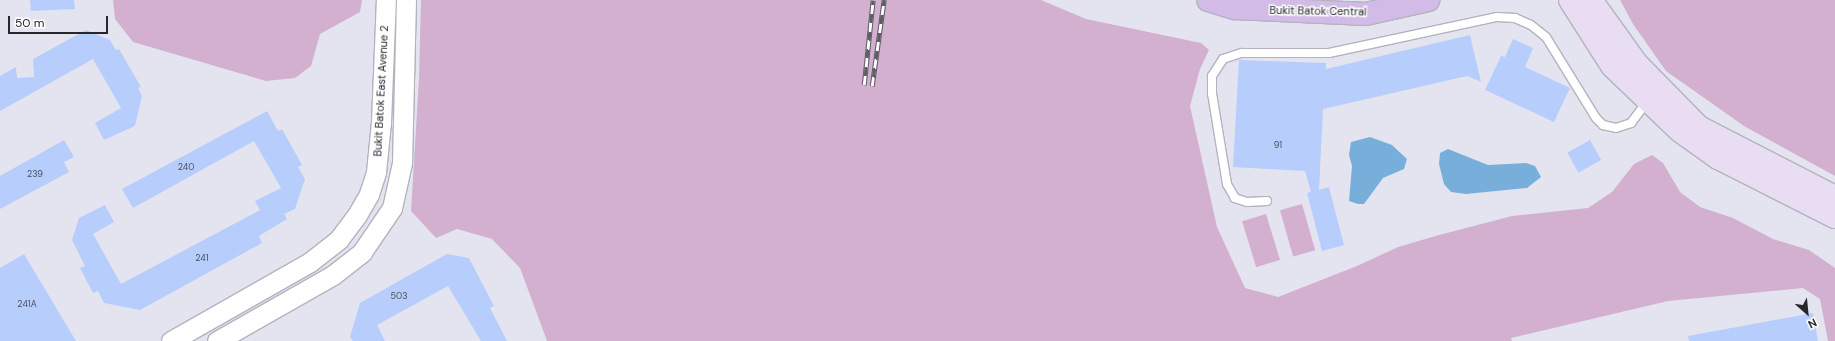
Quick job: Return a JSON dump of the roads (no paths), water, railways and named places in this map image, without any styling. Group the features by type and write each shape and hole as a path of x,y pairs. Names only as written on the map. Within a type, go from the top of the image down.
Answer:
{"main road":[{"name":"Bukit Batok Central","path":"1208,0 1235,8 1366,14 1428,0"},
{"path":"1570,0 1600,50 1653,96 1699,128 1835,197"},
{"path":"1591,0 1637,64 1653,96 1680,131 1718,158 1835,217"}],"street":[{"name":"Bukit Batok East Avenue 2","path":"171,341 193,333 310,262 339,239 357,215 369,194 376,172 379,149 386,0"},
{"name":"Bukit Batok East Avenue 2","path":"216,341 333,275 362,252 392,208 399,185 402,156 406,0"}],"lane":[{"path":"1267,201 1247,202 1235,198 1227,184 1212,93 1212,76 1223,59 1242,53 1329,53 1497,17 1515,18 1531,25 1546,37 1596,118 1603,125 1616,128 1630,123 1653,96"}],"water":[{"path":"1370,137 1392,145 1407,159 1404,169 1383,178 1364,204 1358,204 1349,201 1352,166 1349,155 1351,142"},
{"path":"1448,149 1488,165 1526,163 1535,166 1541,177 1527,188 1466,194 1451,192 1444,184 1439,164 1440,153"}],"railway":[{"path":"864,85 873,0"},
{"path":"872,86 884,0"}]}
